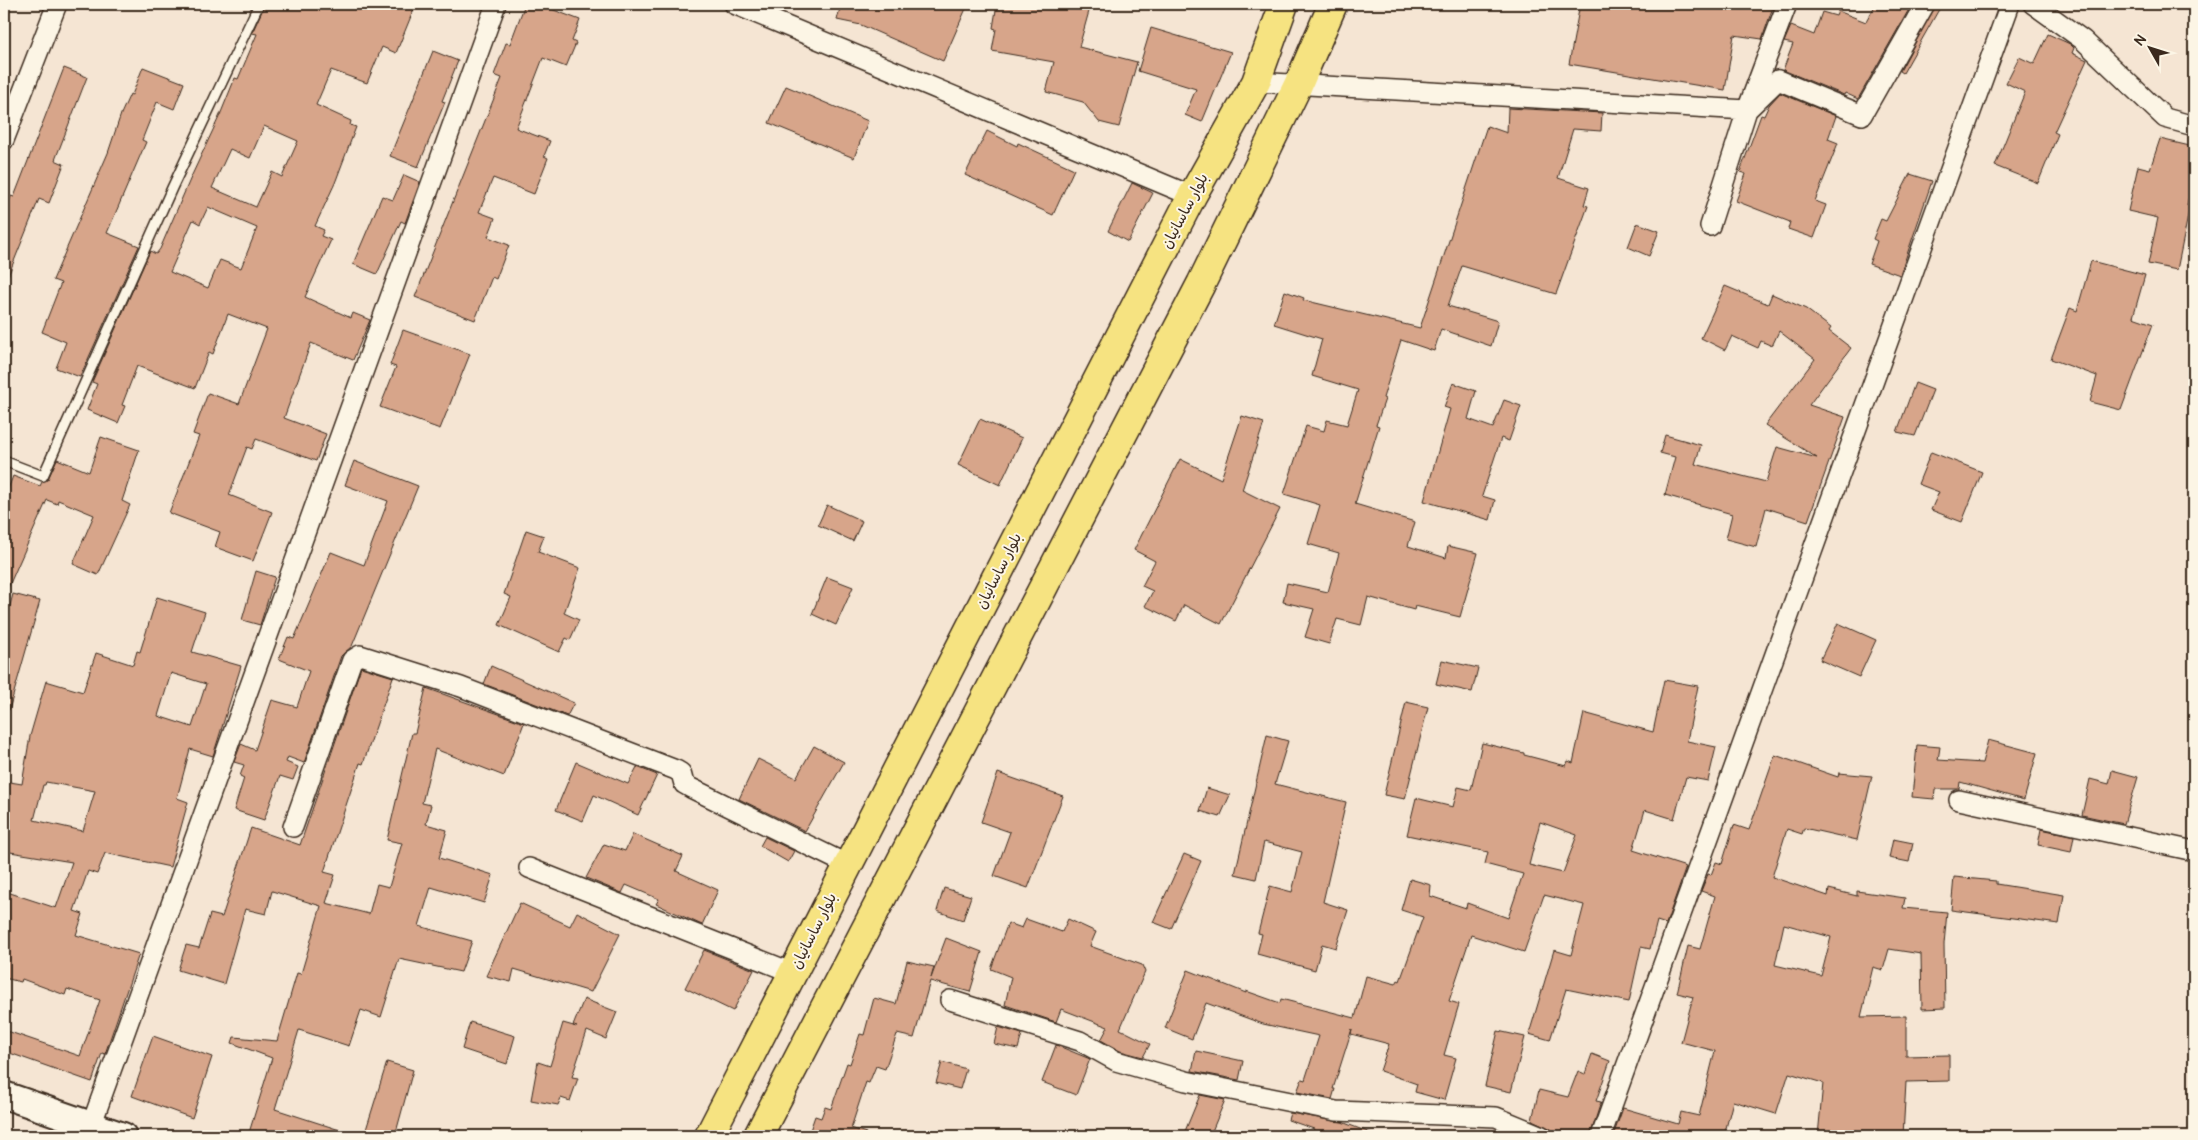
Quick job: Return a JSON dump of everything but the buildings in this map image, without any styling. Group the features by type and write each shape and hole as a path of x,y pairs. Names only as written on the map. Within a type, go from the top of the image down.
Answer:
{"highway":[{"name":"بلوار ساسانیان","path":"709,1136 1192,196 1256,82 1284,4"},
{"path":"758,1136 1201,284 1298,85 1333,4"}],"street":[{"path":"4,140 57,4"},
{"path":"91,1126 496,4"},
{"path":"734,4 1192,196"},
{"path":"1710,226 1747,110 1787,4"},
{"path":"1256,82 1747,110 1778,80 1862,115 1925,4"},
{"path":"1600,1136 2010,4"},
{"path":"2033,4 2083,40 2165,118 2194,126"},
{"path":"293,827 352,660 360,655 461,687 676,770 681,774 684,784 690,788 848,865"},
{"path":"1959,800 2194,851"},
{"path":"530,868 793,974"},
{"path":"950,1000 1080,1041 1116,1061 1186,1081 1336,1110 1496,1117 1542,1136"},
{"path":"4,1095 123,1136"}],"lane":[{"path":"4,461 43,476 172,188 259,4"}]}
